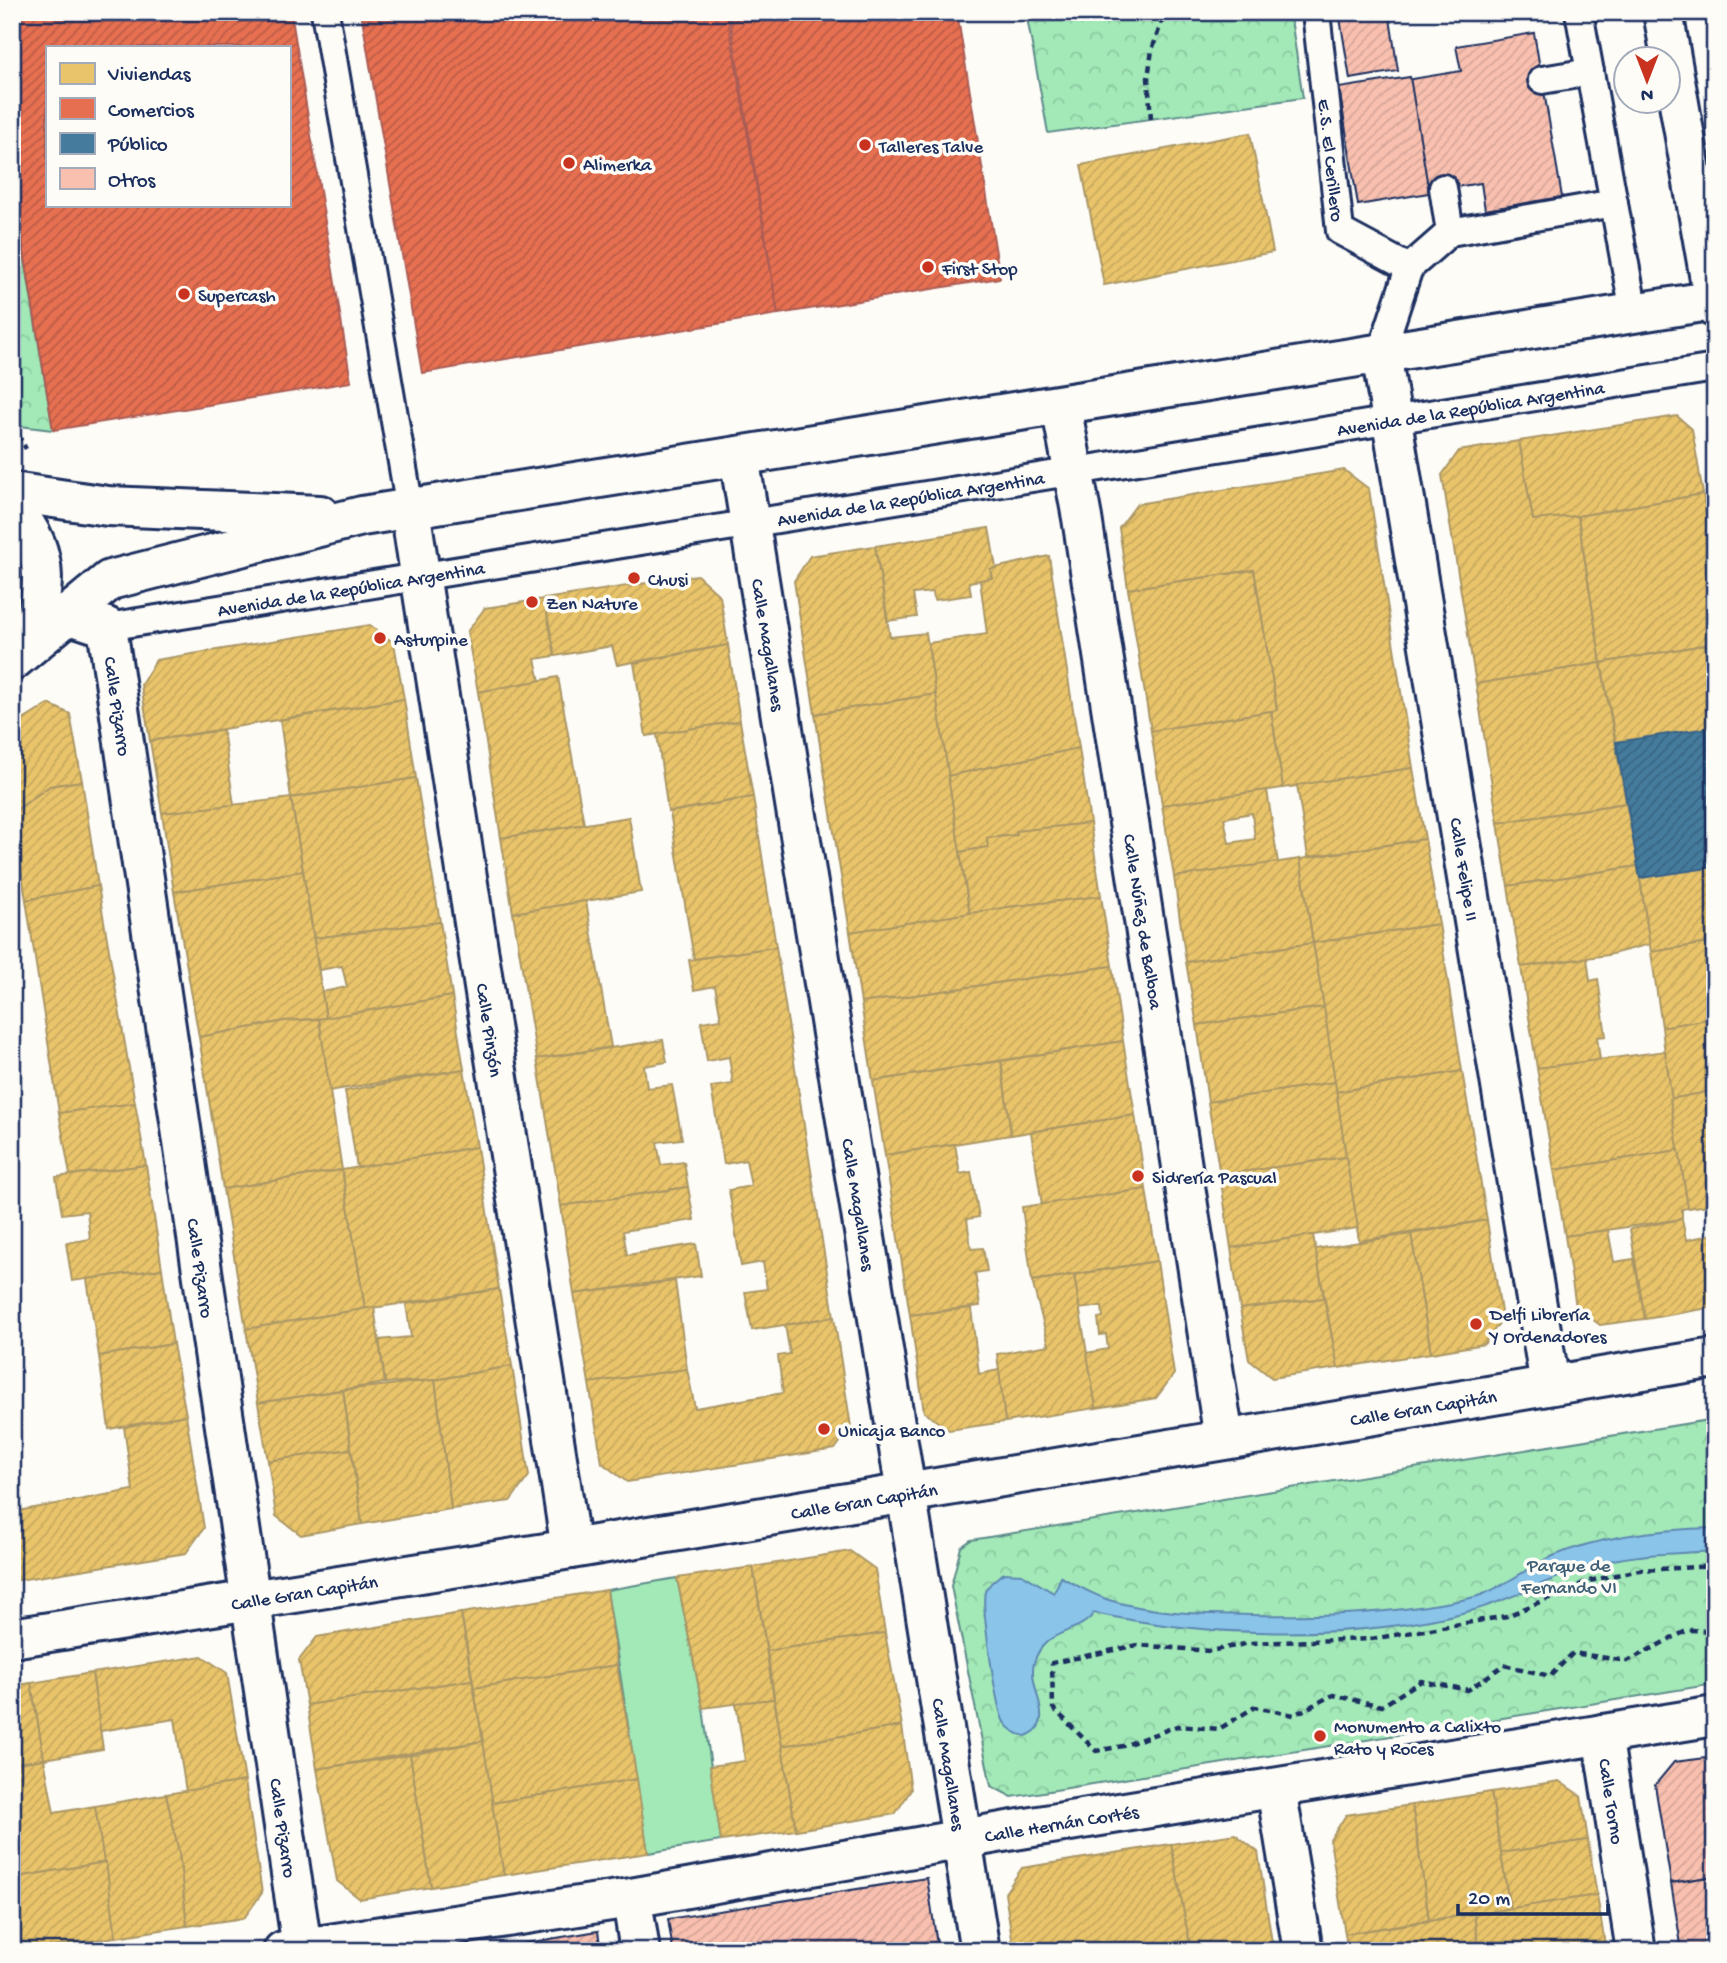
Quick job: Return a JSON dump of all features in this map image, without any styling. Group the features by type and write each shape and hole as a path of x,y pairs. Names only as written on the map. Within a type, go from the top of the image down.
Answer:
{"street":[{"path":"19,655 110,580 362,516 1634,313 1714,303 1663,12"},
{"name":"Calle Felipe II","path":"1381,353 1550,1385"},
{"name":"Calle Núñez de Balboa","path":"1061,405 1224,1439"},
{"name":"Calle Magallanes","path":"739,456 980,1951"},
{"path":"12,492 108,506 362,516"},
{"path":"12,509 26,523 41,562 41,609 19,655"},
{"name":"Calle Pinzón","path":"410,509 571,1549"},
{"path":"67,614 107,627"},
{"name":"Calle Pizarro","path":"107,627 250,1601 292,1949"},
{"name":"Calle Gran Capitán","path":"12,1639 571,1549 1715,1358"},
{"name":"Calle Hernán Cortés","path":"292,1949 631,1898 962,1840 1715,1716"},
{"name":"Calle Torno","path":"1602,1734 1636,1951"},
{"path":"1276,1788 1303,1951"}],"lane":[{"path":"325,12 410,509"},
{"name":"E.S. El Cerillero","path":"1317,12 1340,231 1409,268"},
{"path":"1579,12 1634,313"},
{"path":"1542,80 1590,72"},
{"path":"1443,188 1450,232"},
{"path":"1381,353 1409,268 1450,232 1614,203"},
{"name":"Avenida de la República Argentina","path":"107,627 1715,368"}],"path":[{"path":"1151,119 1148,78 1152,50 1165,12"},
{"path":"12,424 27,450"},
{"path":"1715,1566 1626,1573 1589,1581 1507,1616 1371,1639 1251,1643 1210,1651 1138,1645 1089,1655 1052,1663 1052,1708 1096,1751 1123,1745 1177,1726 1219,1729 1255,1707 1294,1715 1333,1695 1382,1706 1421,1681 1468,1690 1504,1665 1550,1676 1573,1653 1627,1661 1688,1630 1715,1631"}],"green space":[{"path":"1026,12 1290,12 1303,98 1048,133"},
{"path":"12,182 53,430 12,425"},
{"path":"12,552 21,576 21,593 12,616"},
{"name":"Parque de Fernando VI","path":"1715,1419 1715,1684 1012,1797 991,1786 951,1586 961,1547 971,1540"},
{"path":"677,1578 703,1708 721,1841 648,1853 607,1590"}],"water":[{"path":"1715,1528 1715,1551 1616,1559 1569,1573 1474,1610 1382,1627 1334,1631 1235,1631 1139,1621 1094,1613 1079,1625 1053,1637 1039,1651 1033,1673 1041,1714 1036,1730 1026,1736 1011,1730 1004,1722 997,1698 984,1601 989,1586 1004,1573 1022,1574 1054,1593 1061,1577 1109,1600 1162,1611 1251,1615 1361,1613 1426,1606 1478,1596 1553,1556 1591,1543 1654,1532"}],"building: Viviendas":[{"path":"1250,133 1273,252 1104,285 1081,165"},
{"path":"1677,416 1692,429 1703,494 1578,516 1533,520 1519,441"},
{"path":"1519,441 1533,520 1578,516 1601,663 1476,684 1442,475 1459,451"},
{"path":"1344,470 1369,489 1413,768 1283,788 1271,711 1277,710 1254,570 1128,589 1119,528 1137,504"},
{"path":"1703,494 1715,563 1715,643 1601,663 1578,516"},
{"path":"989,528 996,568 990,569 992,578 969,582 971,595 934,600 933,592 913,594 917,617 888,621 875,546"},
{"path":"875,546 890,637 926,633 936,694 815,714 794,581 810,556"},
{"path":"1049,556 1079,748 948,776 928,643 987,634 980,580 992,578 990,569"},
{"path":"1254,570 1277,710 1151,731 1128,589"},
{"path":"697,575 720,596 728,645 617,665 612,646 555,656 544,599"},
{"path":"544,599 555,656 535,659 540,681 478,692 467,632 485,608"},
{"path":"370,625 394,643 404,699 150,741 141,685 156,660"},
{"path":"1715,643 1715,727 1616,742 1601,663"},
{"path":"728,645 740,721 646,736 634,663"},
{"path":"1601,663 1626,803 1498,823 1476,684"},
{"path":"558,677 584,824 501,838 478,692"},
{"path":"936,694 970,915 850,932 815,714"},
{"path":"404,699 416,778 291,798 280,720"},
{"path":"49,704 70,714 82,781 50,786 12,813 12,727"},
{"path":"1271,711 1283,788 1162,805 1151,731"},
{"path":"740,721 753,797 668,812 657,734"},
{"path":"223,730 234,805 162,813 150,741"},
{"path":"1079,748 1090,823 1016,831 1017,835 987,838 988,847 960,852 948,776"},
{"path":"1413,768 1425,839 1308,857 1297,785"},
{"path":"416,778 440,922 314,938 291,798"},
{"path":"82,781 98,886 26,900 12,813 50,786"},
{"path":"1267,790 1278,863 1174,877 1162,805","holes":["1252,813 1255,839 1229,843 1224,818"]},
{"path":"753,797 776,947 694,959 670,812"},
{"path":"291,798 303,871 174,892 162,813"},
{"path":"1626,803 1638,866 1508,886 1498,823"},
{"path":"629,817 641,892 513,913 501,838"},
{"path":"1090,823 1101,896 1008,907 970,915 960,852 988,847 987,838 1017,835 1016,831"},
{"path":"1425,839 1439,924 1313,943 1300,859"},
{"path":"1300,859 1313,943 1186,962 1174,877"},
{"path":"1638,866 1650,944 1608,955 1521,967 1508,886"},
{"path":"1715,867 1715,942 1651,952 1640,878"},
{"path":"303,871 326,1018 285,1021 199,1037 174,892"},
{"path":"98,886 135,1103 59,1113 26,900"},
{"path":"1101,896 1112,966 861,1003 850,932 1008,907"},
{"path":"586,901 611,1047 537,1059 513,913"},
{"path":"440,922 452,996 326,1018 322,992 347,987 342,966 319,970 314,938"},
{"path":"1439,924 1462,1071 1336,1092 1313,943"},
{"path":"1715,942 1715,1018 1662,1027 1651,952"},
{"path":"1313,943 1324,1007 1197,1025 1186,962"},
{"path":"776,947 834,1317 752,1330 745,1292 767,1289 763,1262 741,1266 729,1190 751,1186 746,1160 724,1164 711,1087 733,1084 729,1057 707,1061 701,1022 721,1019 715,986 694,990 689,960"},
{"path":"1587,958 1590,981 1598,979 1606,1036 1597,1037 1600,1060 1537,1068 1521,967"},
{"path":"1112,966 1123,1041 873,1081 861,1003"},
{"path":"452,996 464,1069 328,1091 319,1019"},
{"path":"1324,1007 1335,1082 1208,1102 1197,1025"},
{"path":"1715,1018 1715,1091 1670,1099 1662,1027"},
{"path":"319,1019 342,1170 223,1189 199,1037 285,1021"},
{"path":"663,1040 667,1062 644,1066 647,1088 672,1085 682,1139 657,1142 661,1165 684,1162 688,1187 561,1206 537,1059"},
{"path":"1123,1041 1135,1115 1011,1135 1001,1061"},
{"path":"1665,1051 1679,1150 1554,1170 1537,1068"},
{"path":"1001,1061 1011,1135 885,1155 873,1081"},
{"path":"464,1069 477,1147 357,1168 345,1091"},
{"path":"1462,1071 1487,1220 1359,1241 1336,1092"},
{"path":"1335,1082 1346,1157 1220,1175 1208,1102"},
{"path":"1712,1091 1715,1204 1688,1208 1670,1099"},
{"path":"135,1103 146,1165 70,1175 59,1113"},
{"path":"1135,1115 1146,1189 1042,1205 1031,1132"},
{"path":"955,1144 960,1174 971,1172 979,1217 967,1219 971,1249 983,1248 987,1271 975,1273 980,1306 910,1315 885,1155"},
{"path":"477,1147 499,1289 365,1309 342,1170"},
{"path":"1679,1150 1688,1208 1682,1209 1682,1219 1565,1236 1554,1170"},
{"path":"1346,1157 1358,1228 1231,1248 1220,1175"},
{"path":"146,1165 162,1269 72,1281 66,1243 90,1239 87,1211 62,1214 56,1177"},
{"path":"342,1170 365,1309 246,1329 223,1189"},
{"path":"688,1187 694,1220 623,1231 627,1255 696,1244 701,1276 574,1294 561,1206"},
{"path":"1146,1189 1157,1261 1032,1281 1022,1207"},
{"path":"1682,1219 1686,1240 1715,1234 1715,1307 1645,1319 1630,1229"},
{"path":"1487,1220 1502,1319 1484,1344 1431,1353 1411,1234"},
{"path":"1608,1230 1614,1262 1634,1259 1645,1319 1600,1325 1576,1307 1565,1236"},
{"path":"1411,1234 1431,1353 1338,1368 1315,1249"},
{"path":"1313,1235 1324,1298 1240,1309 1231,1248"},
{"path":"1157,1261 1174,1374 1156,1398 1096,1408 1086,1353 1108,1349 1106,1334 1100,1335 1098,1318 1103,1317 1102,1306 1079,1309 1074,1275"},
{"path":"162,1269 173,1344 99,1356 87,1279"},
{"path":"1074,1275 1096,1408 1005,1422 997,1354 1049,1345 1032,1281"},
{"path":"675,1281 687,1369 589,1383 574,1294"},
{"path":"499,1289 512,1366 435,1380 385,1383 379,1340 411,1337 406,1304"},
{"path":"1324,1298 1338,1368 1272,1378 1249,1360 1240,1309"},
{"path":"374,1307 385,1383 258,1403 246,1329"},
{"path":"971,1308 979,1374 999,1370 1005,1422 949,1430 924,1412 910,1315"},
{"path":"834,1317 851,1427 835,1449 627,1482 602,1463 589,1383 687,1369 695,1408 783,1393 778,1356 790,1354 785,1325"},
{"path":"173,1344 186,1415 109,1429 99,1356"},
{"path":"512,1366 529,1476 510,1501 451,1509 435,1380"},
{"path":"435,1380 451,1509 362,1524 343,1390"},
{"path":"343,1390 351,1449 268,1461 258,1403"},
{"path":"186,1415 204,1528 186,1553 12,1581 12,1512 133,1490 124,1427"},
{"path":"351,1449 362,1524 301,1535 276,1516 268,1461"},
{"path":"850,1551 875,1569 885,1633 767,1651 753,1567"},
{"path":"753,1567 774,1699 703,1708 677,1578"},
{"path":"607,1590 617,1665 474,1688 461,1613"},
{"path":"461,1613 472,1680 307,1705 299,1660 317,1637"},
{"path":"885,1633 902,1726 782,1746 767,1651"},
{"path":"202,1656 227,1673 245,1781 186,1792 175,1719 100,1731 92,1673"},
{"path":"617,1665 637,1779 492,1803 474,1688"},
{"path":"92,1673 103,1749 44,1759 31,1683"},
{"path":"472,1680 483,1741 317,1769 307,1705"},
{"path":"31,1683 44,1759 12,1764 12,1686"},
{"path":"774,1699 796,1830 721,1841 710,1766 745,1761 736,1703"},
{"path":"902,1726 911,1790 895,1814 796,1830 782,1746"},
{"path":"483,1741 504,1875 431,1887 410,1755"},
{"path":"410,1755 431,1887 360,1899 337,1881 317,1769"},
{"path":"44,1759 54,1813 95,1806 106,1862 12,1878 12,1764"},
{"path":"637,1779 648,1853 504,1875 492,1803"},
{"path":"245,1781 262,1893 244,1918 187,1926 179,1853 166,1794"},
{"path":"1559,1781 1581,1796 1588,1840 1501,1853 1491,1792"},
{"path":"1491,1792 1510,1909 1429,1920 1412,1805"},
{"path":"166,1794 179,1853 187,1926 116,1937 95,1806"},
{"path":"1412,1805 1429,1920 1345,1934 1330,1840 1346,1815"},
{"path":"1235,1834 1258,1852 1273,1949 1191,1951 1171,1844"},
{"path":"1588,1840 1597,1895 1510,1909 1501,1853"},
{"path":"1171,1844 1191,1951 1014,1951 1005,1893 1022,1868"},
{"path":"106,1862 116,1937 32,1950 12,1935 12,1878"},
{"path":"1597,1895 1606,1951 1479,1951 1474,1914"},
{"path":"1474,1914 1479,1951 1348,1951 1345,1934"}],"building: Comercios":[{"name":"Supercash","path":"12,12 291,12 351,382 53,430 12,177"},
{"name":"Alimerka","path":"361,12 727,12 778,314 422,373"},
{"name":"Talleres Talve","path":"729,12 957,12 1000,278 778,314"}],"building: Público":[{"path":"1715,727 1715,867 1640,878 1616,742"}],"building: Otros":[{"path":"1339,12 1389,12 1398,71 1350,79"},
{"path":"1534,33 1562,197 1485,210 1481,183 1418,193 1400,81 1461,71 1456,46"},
{"path":"1410,77 1429,193 1358,205 1339,88"},
{"path":"1715,1757 1715,1876 1671,1883 1655,1785 1674,1762"},
{"path":"1715,1876 1715,1951 1682,1951 1671,1883"},
{"path":"927,1878 938,1951 673,1951 668,1919"},
{"path":"598,1931 601,1951 479,1951"}],"place":[{"name":"Talleres Talve","path":"865,145"},
{"name":"Alimerka","path":"569,163"},
{"name":"First Stop","path":"928,267"},
{"name":"Supercash","path":"184,294"},
{"name":"Chusi","path":"634,578"},
{"name":"Zen Nature","path":"532,602"},
{"name":"Asturpine","path":"380,638"},
{"name":"Sidrería Pascual","path":"1138,1176"},
{"name":"Delfi Librería Y Ordenadores","path":"1476,1324"},
{"name":"Unicaja Banco","path":"824,1429"},
{"name":"Monumento a Calixto Rato y Roces","path":"1320,1736"}]}
